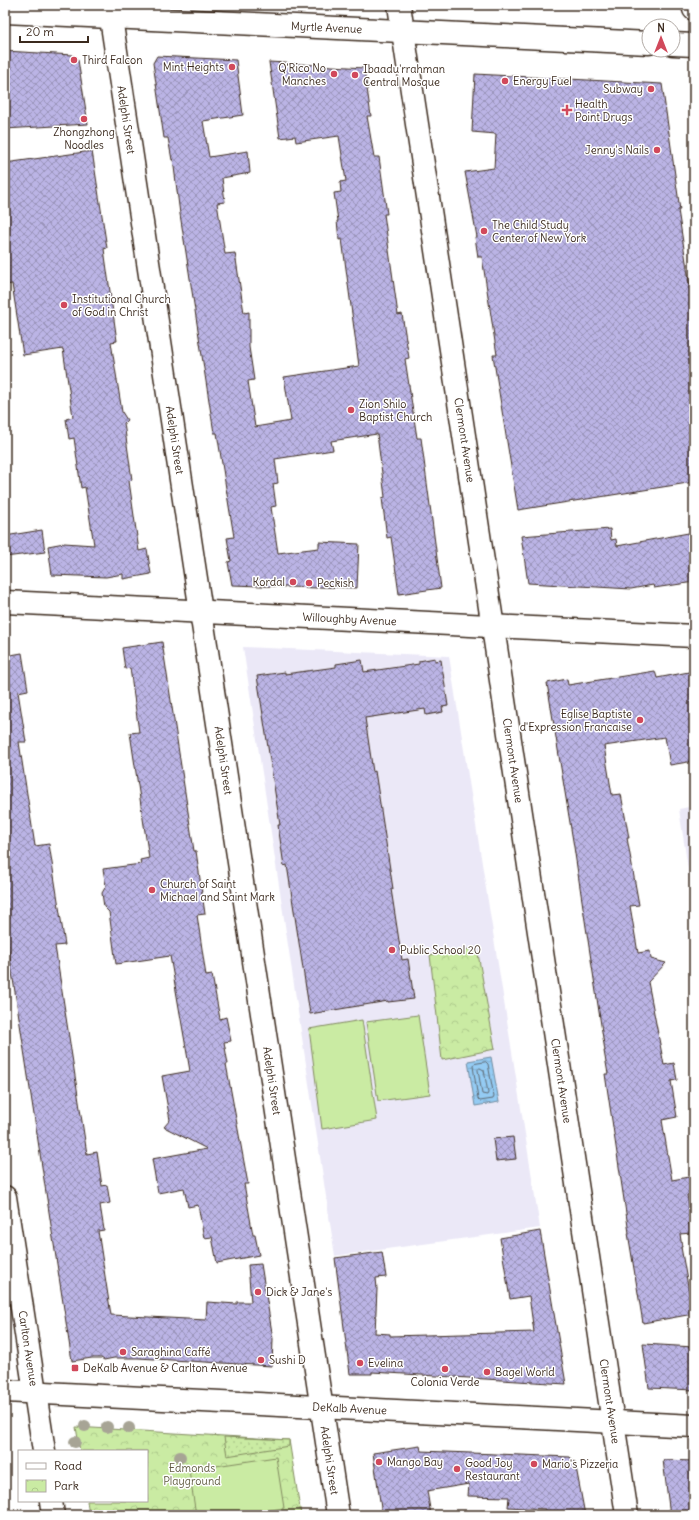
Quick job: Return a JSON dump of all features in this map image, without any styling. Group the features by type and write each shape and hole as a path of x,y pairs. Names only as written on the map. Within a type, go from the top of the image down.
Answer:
{"street":[{"name":"Clermont Avenue","path":"399,5 628,1515"},
{"name":"Myrtle Avenue","path":"5,12 110,11 403,31 641,43"},
{"name":"Adelphi Street","path":"110,11 338,1515"},
{"path":"681,44 694,45"},
{"name":"Willoughby Avenue","path":"5,602 694,636"},
{"name":"Carlton Avenue","path":"5,1197 44,1450"},
{"name":"DeKalb Avenue","path":"5,1391 694,1426"},
{"path":"51,1502 53,1515"}],"shaded area":[{"name":"Public School 20","path":"243,647 449,656 540,1228 335,1256"},
{"path":"694,806 694,909 679,809"}],"green space":[{"path":"477,948 495,1049 442,1060 430,955"},
{"path":"418,1015 430,1094 378,1101 366,1022"},
{"path":"362,1020 377,1120 322,1129 309,1029"},
{"name":"Edmonds Playground","path":"76,1427 289,1440 301,1515 89,1515 87,1502 148,1502 148,1450 80,1450"},
{"path":"224,1437 289,1440 289,1446 227,1456"},
{"path":"276,1457 284,1508 238,1515 196,1515 189,1470"}],"water":[{"path":"491,1057 499,1102 475,1106 468,1061"}],"building":[{"path":"5,51 73,55 78,60 88,124 5,129"},
{"path":"157,56 236,60 243,115 203,121 209,157 248,151 250,173 222,178 225,202 217,203 225,254 235,253 244,313 249,312 249,347 254,380 248,381 255,427 291,421 284,377 359,366 342,239 339,240 334,193 341,192 340,182 346,181 339,136 296,142 295,136 280,138 269,62 364,68 371,116 367,116 374,157 379,157 387,214 384,214 398,315 402,314 409,358 405,359 417,438 421,438 441,588 399,594 391,537 387,538 382,498 385,497 377,434 331,441 333,450 275,459 278,483 273,484 276,506 271,507 278,553 319,548 319,542 359,544 357,588 232,585 228,562 231,561 227,538 234,537 217,433 214,433 180,214 173,159 172,160 168,138 164,138 153,63"},
{"path":"475,74 662,84 680,210 678,210 694,313 694,482 518,510 493,355 497,355 482,257 478,257 475,237 477,237 465,172 494,168 496,134 472,132"},
{"path":"92,151 107,248 104,249 117,341 111,342 122,412 127,420 124,423 132,480 129,481 139,551 147,549 151,574 123,579 123,574 106,577 52,575 48,546 64,543 94,545 85,487 81,488 74,438 69,439 66,419 73,417 63,349 23,355 12,284 5,285 5,199 8,199 5,179 5,163"},
{"path":"610,529 611,540 616,539 617,546 694,532 694,582 654,588 653,585 631,589 528,583 521,536"},
{"path":"42,530 45,552 5,557 5,536"},
{"path":"162,642 205,914 197,915 206,976 212,975 220,1019 226,1017 231,1041 224,1042 228,1064 226,1064 248,1184 244,1184 253,1235 255,1235 259,1255 217,1263 212,1237 204,1238 198,1205 188,1207 184,1188 158,1193 152,1159 207,1149 164,1127 170,1120 162,1076 190,1071 170,956 116,964 109,912 104,907 102,893 106,886 103,869 141,864 140,860 149,858 130,733 139,732 130,668 125,669 122,648"},
{"path":"22,653 28,690 18,692 26,742 19,742 35,846 49,844 65,945 55,946 87,1154 97,1152 102,1186 107,1185 110,1203 100,1205 104,1230 98,1231 111,1315 206,1320 207,1302 237,1304 237,1302 251,1302 248,1265 261,1264 273,1339 272,1366 138,1358 114,1358 104,1360 101,1358 92,1358 72,1361 5,927 5,656"},
{"path":"435,658 435,661 441,660 448,706 442,707 443,712 426,715 425,709 365,718 373,772 375,771 402,960 408,959 414,999 388,1001 310,1014 287,865 284,866 278,825 280,825 257,676 336,667 336,664 362,660 364,672 419,664 419,661"},
{"path":"655,671 657,678 694,671 694,761 670,765 665,737 604,746 612,795 621,794 629,838 627,838 639,905 630,906 638,953 650,951 651,959 666,963 648,982 664,1065 674,1063 677,1080 671,1081 677,1117 662,1120 672,1180 694,1176 694,1194 687,1195 692,1222 689,1223 691,1233 680,1234 693,1314 643,1323 628,1233 605,1074 608,1074 605,1051 547,683 567,679 568,685"},
{"path":"513,1137 516,1159 496,1161 493,1139"},
{"path":"540,1231 566,1384 372,1372 372,1374 350,1374 335,1258 382,1252 386,1277 376,1278 375,1333 390,1334 390,1336 534,1332 529,1296 510,1299 500,1238"},
{"path":"643,1344 694,1347 694,1390 649,1388"},
{"path":"420,1446 421,1451 570,1457 575,1462 585,1515 546,1515 545,1509 508,1507 509,1497 468,1496 469,1484 427,1491 431,1515 382,1515 373,1453"},
{"path":"663,1460 694,1461 694,1515 670,1515"}],"place":[{"name":"Third Falcon","path":"74,60"},
{"name":"Mint Heights","path":"232,67"},
{"name":"Q'Rico No Manches","path":"334,74"},
{"name":"Ibaadu'rrahman Central Mosque","path":"355,75"},
{"name":"Energy Fuel","path":"505,81"},
{"name":"Subway","path":"651,89"},
{"name":"Health Point Drugs","path":"567,110"},
{"name":"Zhongzhong Noodles","path":"84,119"},
{"name":"Jenny's Nails","path":"657,150"},
{"name":"The Child Study Center of New York","path":"484,231"},
{"name":"Institutional Church of God in Christ","path":"64,305"},
{"name":"Zion Shilo Baptist Church","path":"351,410"},
{"name":"Kordal","path":"293,582"},
{"name":"Peckish","path":"309,583"},
{"name":"Eglise Baptiste d'Expression Francaise","path":"640,720"},
{"name":"Church of Saint Michael and Saint Mark","path":"152,890"},
{"name":"Public School 20","path":"392,950"},
{"name":"Dick & Jane's","path":"258,1292"},
{"name":"Saraghina Caffé","path":"123,1352"},
{"name":"Sushi D","path":"261,1360"},
{"name":"Evelina","path":"360,1363"},
{"name":"DeKalb Avenue & Carlton Avenue","path":"75,1368"},
{"name":"Colonia Verde","path":"445,1369"},
{"name":"Bagel World","path":"487,1372"},
{"name":"Mango Bay","path":"379,1462"},
{"name":"Mario's Pizzeria","path":"534,1464"},
{"name":"Good Joy Restaurant","path":"457,1469"}]}
